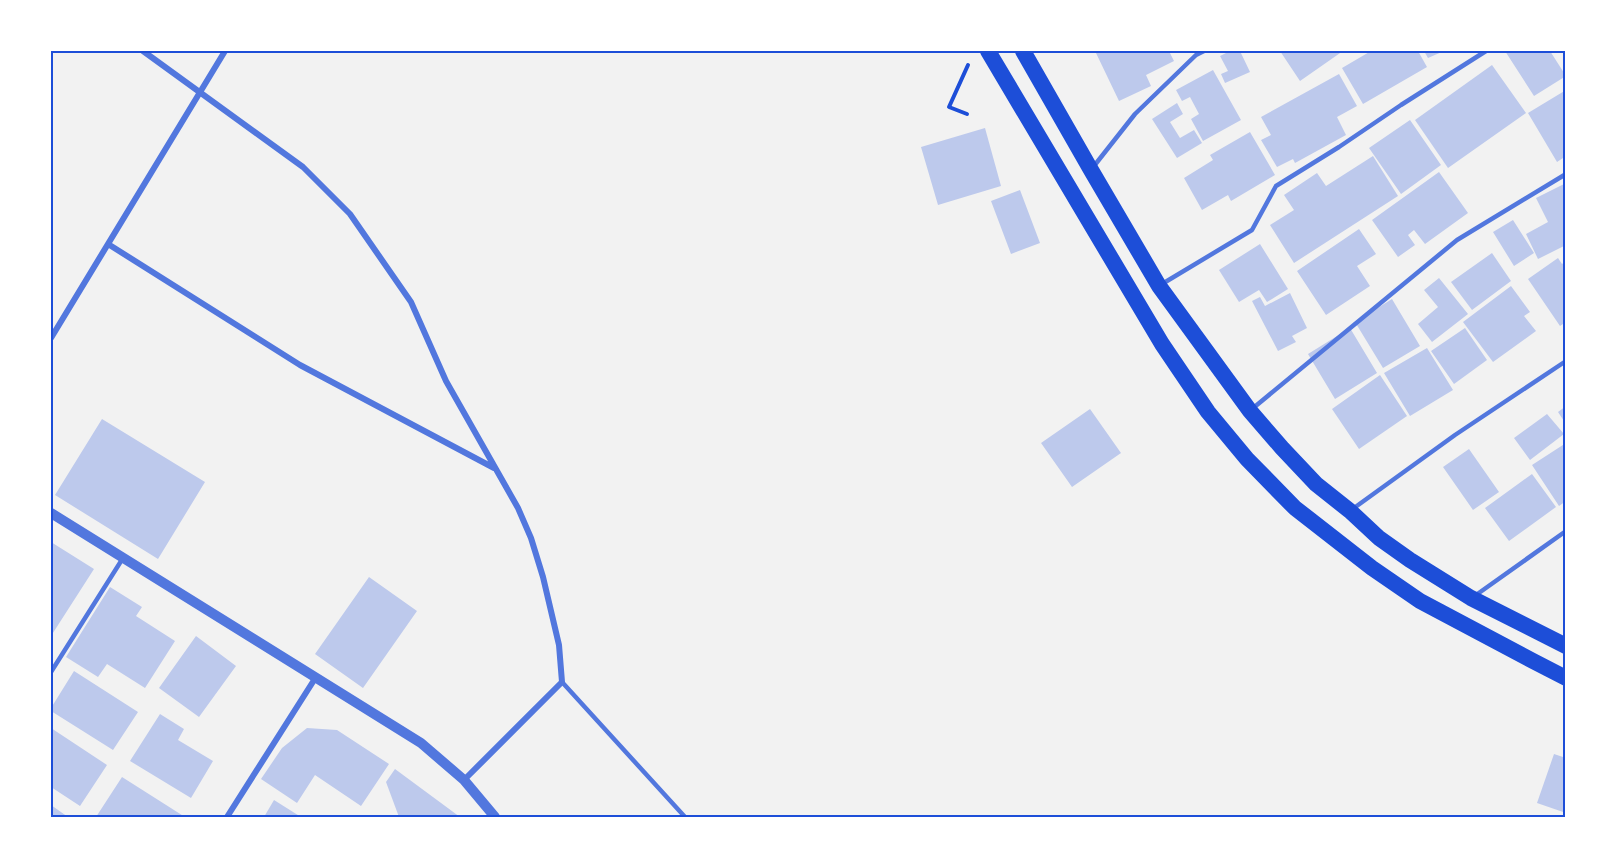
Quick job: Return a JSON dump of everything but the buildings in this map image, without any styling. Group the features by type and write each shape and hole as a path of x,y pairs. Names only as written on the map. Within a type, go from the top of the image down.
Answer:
{"highway":[{"path":"988,51 1161,344 1208,412 1247,459 1295,508 1372,568 1420,601 1566,678"},
{"path":"1023,51 1159,286 1250,411 1316,484 1379,538 1410,560 1471,598 1566,646"}],"street":[{"path":"143,51 303,167 350,214 411,302 446,381 518,508 531,538 543,577 559,645 562,682 464,780"},
{"path":"51,338 225,51"},
{"path":"108,244 300,364 495,468"},
{"path":"51,513 421,743 464,780 495,817"},
{"path":"227,817 316,677"}],"lane":[{"path":"1091,170 1135,114 1196,55 1204,51"},
{"path":"1159,286 1252,230 1276,186 1486,51"},
{"path":"1250,411 1457,240 1566,174"},
{"path":"1350,511 1455,435 1566,361"},
{"path":"1471,598 1566,531"},
{"path":"51,672 123,558"},
{"path":"562,682 685,817"}],"path":[{"path":"968,114 950,107 970,60"}]}
